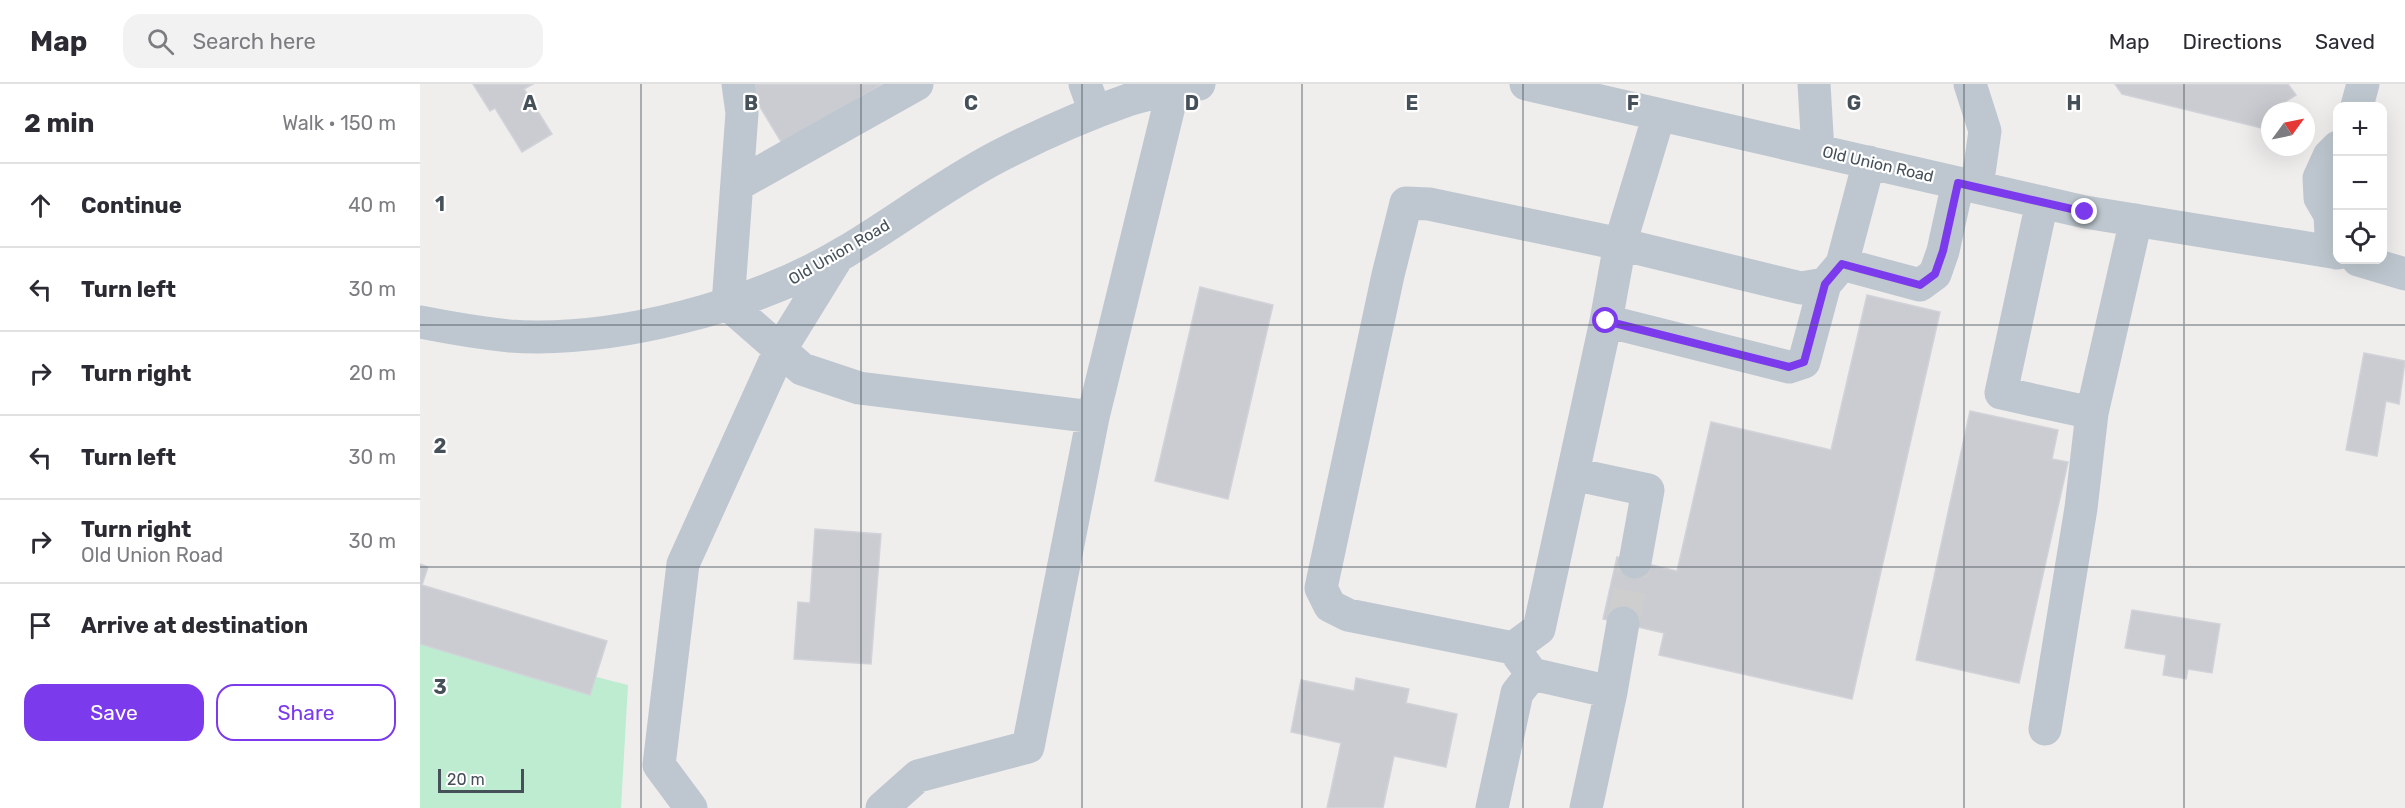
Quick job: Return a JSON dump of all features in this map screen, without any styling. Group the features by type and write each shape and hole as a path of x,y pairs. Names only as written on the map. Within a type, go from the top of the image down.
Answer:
{"street":[{"path":"738,84 742,113 728,304 802,369 859,388 1094,417"},
{"path":"736,185 917,84"},
{"name":"Old Union Road","path":"1526,84 2042,202 2333,253"},
{"path":"1611,692 1532,674 1513,648 1348,615 1330,606 1322,588 1406,203 1429,204 1620,244 1801,288 1833,274 1920,285 1935,274 1985,131 1970,84"},
{"path":"2358,102 2363,84"},
{"path":"1816,85 1818,151"},
{"path":"882,808 918,776 1029,747 1094,417 1186,87"},
{"name":"Old Union Road","path":"420,322 464,331 512,336 559,336 606,331 675,318 728,304 779,286 838,256 1090,98 1131,99 1186,87"},
{"path":"1513,648 1539,629 1606,321 1620,244 1659,115"},
{"path":"2333,152 2319,178 2320,198 2333,212"},
{"path":"1606,321 1789,367 1804,362 1869,162"},
{"path":"2042,202 2001,393 2092,413"},
{"path":"2045,729 2081,508 2092,413 2136,220"},
{"path":"691,808 659,765 683,564 780,350 838,256"},
{"name":"Old Union Road","path":"2373,264 2405,274"},
{"path":"1573,474 1648,490 1635,562"},
{"path":"1586,808 1623,623"},
{"path":"1492,808 1517,693 1532,674"}],"green space":[{"path":"420,632 628,685 621,808 420,808"}],"building":[{"path":"473,84 533,84 524,89 552,134 522,152 495,108 490,111"},
{"path":"746,84 882,84 783,145"},
{"path":"2115,84 2288,84 2296,95 2285,102 2261,102 2261,128 2122,94"},
{"path":"1200,287 1273,305 1228,499 1155,481"},
{"path":"1867,295 1940,312 1852,699 1659,655 1664,633 1603,619 1617,557 1677,571 1711,422 1831,450"},
{"path":"2364,353 2405,361 2399,404 2386,401 2377,456 2346,450"},
{"path":"1970,411 2058,430 2052,459 2068,462 2019,683 1916,660"},
{"path":"815,529 881,534 871,664 794,659 798,602 810,603"},
{"path":"420,564 428,567 422,585 607,641 590,695 420,644"},
{"path":"2132,610 2220,624 2212,673 2188,669 2186,679 2163,675 2166,655 2125,648"},
{"path":"1356,678 1409,689 1406,703 1457,714 1446,767 1394,756 1383,808 1327,808 1341,743 1291,732 1301,680 1354,691"}],"tunnel":[{"path":"1623,623 1635,562"}],"route":[{"path":"1606,321 1789,367 1804,362 1825,284 1842,264 1920,285 1935,274 1943,251 1958,183 2085,212"}]}
